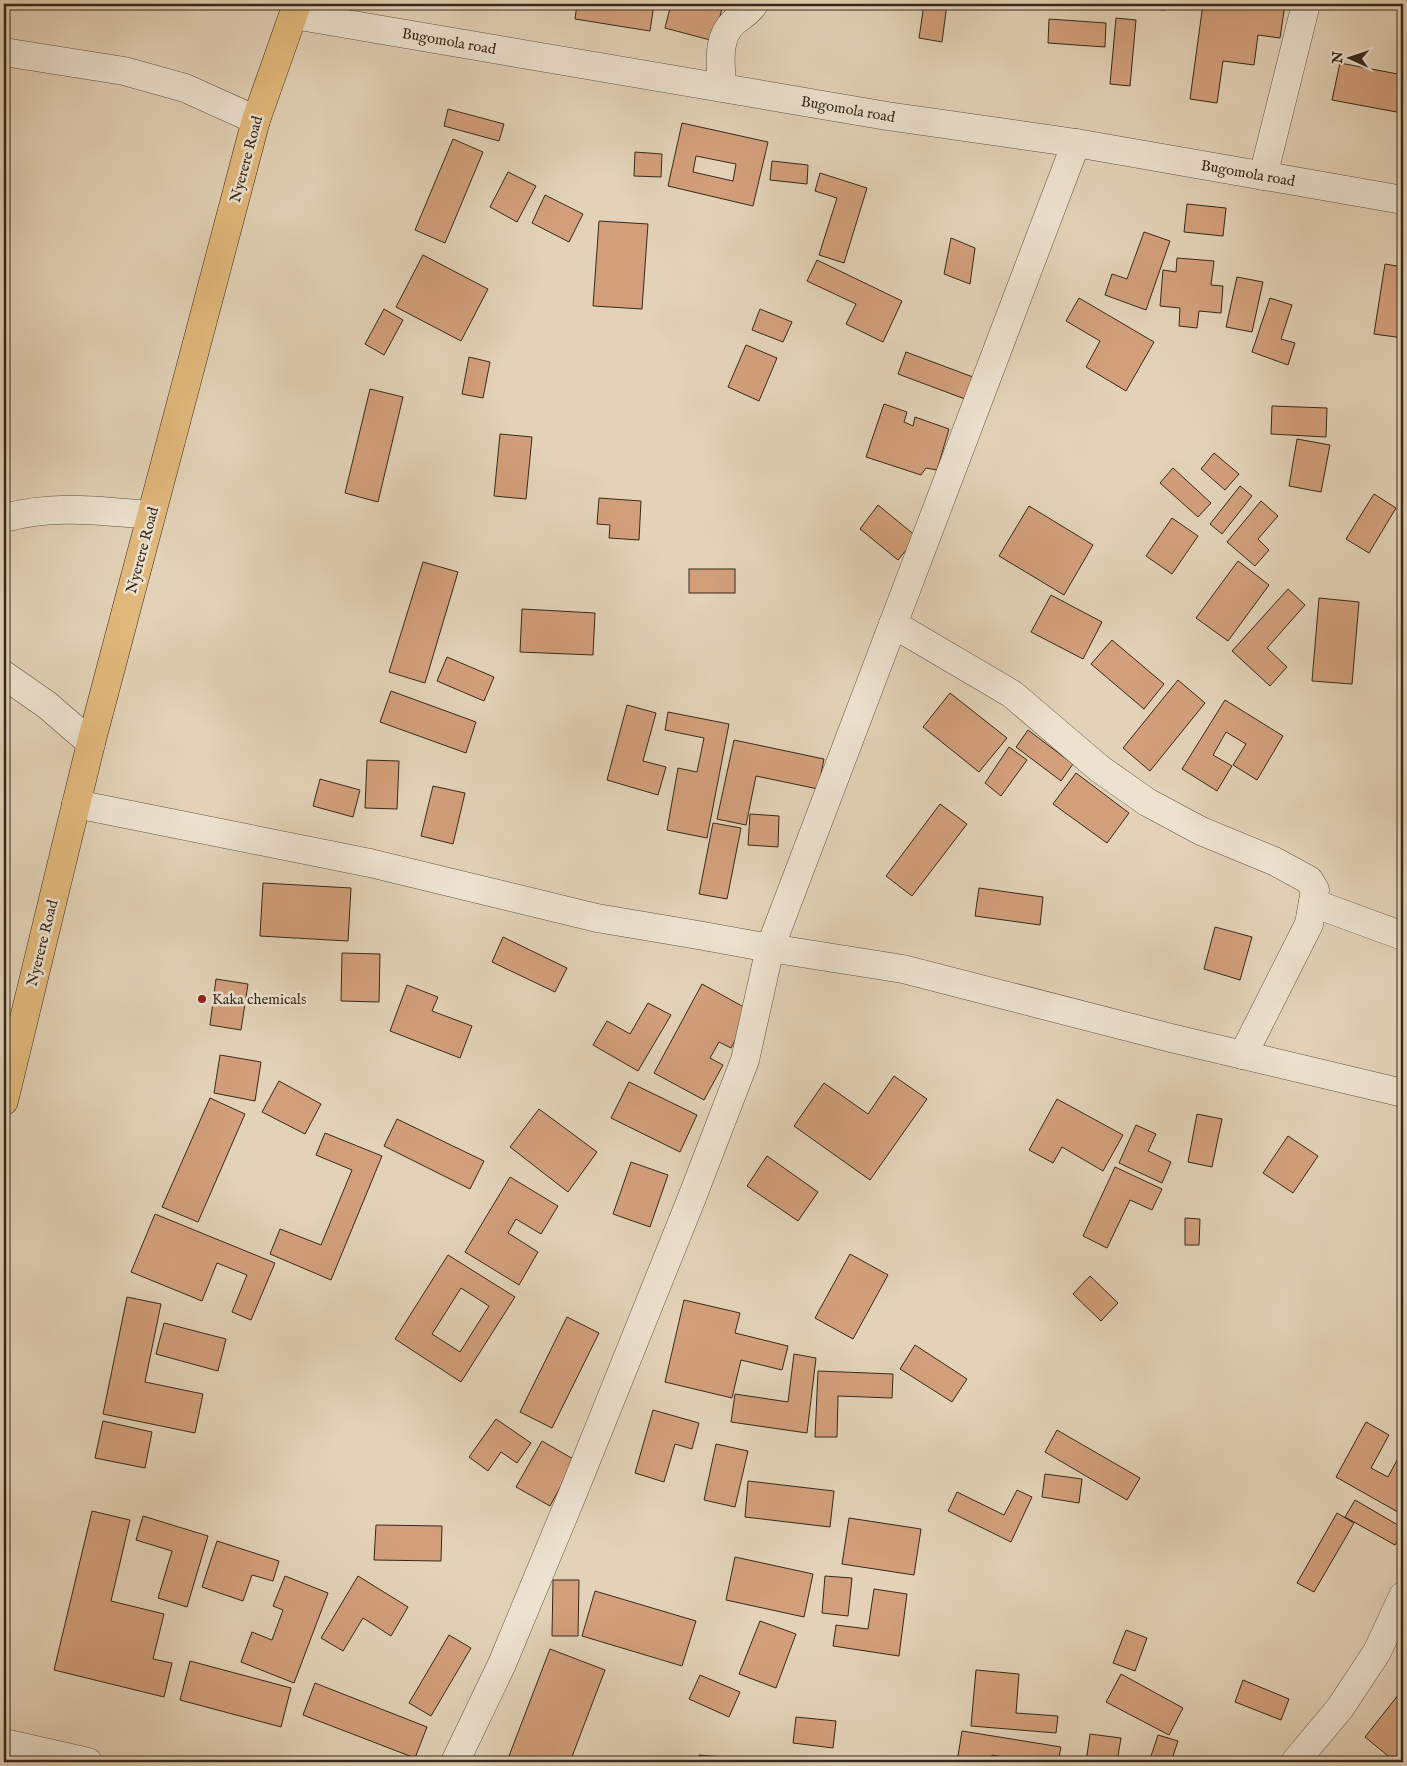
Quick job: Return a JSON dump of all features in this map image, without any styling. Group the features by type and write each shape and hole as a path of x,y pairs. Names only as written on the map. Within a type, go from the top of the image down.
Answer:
{"highway":[{"name":"Nyerere Road","path":"4,1101 91,743 256,120 295,9"}],"street":[{"path":"722,87 721,57 724,36 733,23 751,9 754,4"},
{"path":"1263,176 1306,4"},
{"name":"Bugomola road","path":"295,9 887,116 1076,143 1403,200"},
{"path":"4,52 124,71 185,88 256,120"},
{"path":"455,1762 502,1664 577,1484 745,1060 770,948 1076,143"},
{"path":"4,518 27,512 66,508 151,515"},
{"path":"893,624 1012,694 1100,769 1147,802 1201,831 1274,861 1309,880 1315,890 1309,924 1243,1055"},
{"path":"4,675 47,705 91,743"},
{"path":"76,804 370,863 597,918 903,969 1243,1055 1403,1093"},
{"path":"1313,903 1403,936"},
{"path":"1296,1762 1340,1708 1377,1652 1403,1596"},
{"path":"4,1743 88,1762"}],"building":[{"path":"577,4 654,4 650,31 575,19"},
{"path":"671,4 723,4 714,41 665,28"},
{"path":"924,4 947,4 942,42 919,38"},
{"path":"1141,4 1165,4 1165,10 1140,8"},
{"path":"1203,4 1285,4 1280,38 1258,35 1254,65 1223,61 1217,103 1190,99"},
{"path":"1116,18 1136,20 1130,86 1110,84"},
{"path":"1049,19 1106,23 1105,47 1048,43"},
{"path":"1340,63 1403,75 1402,113 1332,100"},
{"path":"448,109 504,124 499,141 444,126"},
{"path":"682,123 768,142 753,206 668,186","holes":["696,156 736,164 733,181 693,172"]},
{"path":"453,139 483,152 445,243 415,230"},
{"path":"635,152 662,154 661,177 634,176"},
{"path":"772,161 808,165 807,184 770,180"},
{"path":"508,172 536,186 517,222 490,207"},
{"path":"820,173 867,188 844,263 819,255 837,198 815,191"},
{"path":"545,195 583,214 569,242 532,223"},
{"path":"1187,204 1226,208 1223,236 1184,232"},
{"path":"599,221 648,224 642,309 593,306"},
{"path":"1144,232 1170,241 1146,310 1105,295 1112,274 1127,279"},
{"path":"951,238 975,248 970,284 944,274"},
{"path":"423,255 488,289 461,341 396,307"},
{"path":"1177,258 1214,261 1211,285 1223,286 1221,313 1199,311 1197,328 1179,326 1180,308 1160,306 1163,270 1176,272"},
{"path":"817,260 902,301 883,342 846,324 856,304 807,281"},
{"path":"1385,264 1403,267 1403,338 1374,334"},
{"path":"1237,277 1263,282 1252,332 1226,327"},
{"path":"1079,298 1154,342 1126,391 1086,367 1100,341 1066,321"},
{"path":"1270,298 1292,305 1281,339 1295,343 1288,365 1252,352"},
{"path":"384,309 403,320 384,355 365,344"},
{"path":"760,309 792,322 783,342 752,330"},
{"path":"746,345 777,358 759,401 728,387"},
{"path":"906,352 973,377 965,399 898,374"},
{"path":"469,357 490,362 483,398 462,394"},
{"path":"370,389 403,397 378,502 345,493"},
{"path":"884,404 907,412 904,422 913,426 915,417 949,429 937,470 926,468 921,475 866,457"},
{"path":"1272,406 1327,408 1326,437 1271,434"},
{"path":"500,434 532,437 526,499 494,496"},
{"path":"1297,439 1330,445 1321,492 1289,486"},
{"path":"1214,453 1239,474 1225,490 1201,469"},
{"path":"1173,468 1211,503 1198,517 1160,483"},
{"path":"1240,486 1252,496 1222,534 1210,524"},
{"path":"1374,494 1396,508 1369,553 1346,539"},
{"path":"599,498 641,501 639,540 609,538 610,525 597,524"},
{"path":"1261,501 1278,516 1258,539 1269,550 1255,566 1227,542"},
{"path":"878,505 917,537 898,560 860,529"},
{"path":"1029,506 1093,545 1064,595 999,556"},
{"path":"1172,518 1198,536 1172,574 1146,556"},
{"path":"1238,561 1269,585 1228,641 1196,618"},
{"path":"423,562 458,572 425,683 389,672"},
{"path":"689,569 735,569 735,593 689,593"},
{"path":"1288,589 1305,605 1267,648 1287,667 1270,686 1232,651"},
{"path":"1051,595 1102,622 1083,659 1031,632"},
{"path":"1319,598 1359,602 1352,684 1312,681"},
{"path":"522,609 595,613 593,655 520,652"},
{"path":"1112,640 1164,684 1144,709 1091,664"},
{"path":"447,657 494,677 484,701 437,681"},
{"path":"1178,680 1205,703 1150,771 1123,748"},
{"path":"391,691 476,722 466,753 380,722"},
{"path":"950,693 1007,738 979,772 923,727"},
{"path":"1225,700 1283,736 1257,780 1233,765 1246,744 1226,732 1213,755 1232,766 1217,791 1182,769"},
{"path":"627,705 656,713 643,761 666,767 658,795 607,780"},
{"path":"668,712 729,724 707,838 667,830 678,768 697,772 704,738 665,730"},
{"path":"1028,730 1073,764 1061,781 1016,747"},
{"path":"734,740 824,759 818,789 756,776 746,825 717,819"},
{"path":"1009,747 1027,760 1001,796 985,783"},
{"path":"367,760 399,761 397,809 365,808"},
{"path":"1076,773 1129,813 1107,843 1053,804"},
{"path":"320,779 360,790 353,817 313,806"},
{"path":"433,786 465,793 453,844 421,836"},
{"path":"940,804 967,824 912,896 886,876"},
{"path":"750,814 779,816 778,847 748,845"},
{"path":"713,823 741,828 727,899 699,894"},
{"path":"263,883 351,888 348,941 260,936"},
{"path":"979,888 1043,897 1040,925 975,916"},
{"path":"1215,927 1252,937 1240,980 1204,969"},
{"path":"503,937 567,968 555,992 492,962"},
{"path":"342,953 380,954 379,1002 341,1001"},
{"path":"216,979 248,984 241,1030 210,1025"},
{"path":"702,984 751,1011 731,1048 719,1042 710,1058 723,1065 704,1100 654,1073"},
{"path":"407,985 438,997 432,1011 472,1026 460,1058 390,1031"},
{"path":"648,1003 671,1015 638,1071 593,1045 607,1021 630,1034"},
{"path":"220,1055 261,1062 255,1101 214,1093"},
{"path":"894,1076 927,1099 870,1180 794,1126 824,1083 868,1114"},
{"path":"279,1081 321,1104 305,1134 262,1112"},
{"path":"629,1082 697,1115 680,1152 611,1118"},
{"path":"210,1098 245,1114 198,1222 162,1207"},
{"path":"1057,1099 1123,1135 1103,1171 1062,1147 1053,1163 1029,1150"},
{"path":"539,1109 597,1152 568,1192 510,1147"},
{"path":"1197,1114 1222,1119 1212,1167 1188,1162"},
{"path":"397,1119 484,1161 470,1189 384,1146"},
{"path":"1136,1125 1156,1134 1148,1151 1171,1162 1162,1183 1119,1163"},
{"path":"325,1133 382,1156 331,1280 270,1254 280,1229 321,1245 352,1170 316,1155"},
{"path":"1288,1136 1318,1156 1293,1193 1263,1173"},
{"path":"767,1156 818,1192 798,1221 747,1186"},
{"path":"631,1162 668,1175 650,1227 613,1214"},
{"path":"1115,1167 1162,1189 1152,1210 1130,1200 1107,1248 1083,1236"},
{"path":"510,1177 558,1206 541,1234 516,1219 508,1233 538,1252 519,1285 465,1252"},
{"path":"155,1214 275,1263 251,1320 232,1312 247,1275 217,1263 202,1301 131,1272"},
{"path":"1185,1218 1200,1219 1199,1245 1185,1245"},
{"path":"850,1254 888,1275 853,1339 815,1318"},
{"path":"448,1255 515,1297 461,1382 395,1339","holes":["461,1288 489,1306 460,1352 432,1334"]},
{"path":"1090,1276 1118,1303 1101,1321 1073,1294"},
{"path":"127,1297 161,1304 145,1382 203,1394 195,1433 103,1414"},
{"path":"684,1300 740,1313 735,1333 788,1346 782,1370 741,1360 732,1398 665,1382"},
{"path":"567,1317 599,1333 552,1428 520,1412"},
{"path":"164,1323 226,1339 218,1371 156,1354"},
{"path":"915,1345 967,1379 952,1402 900,1369"},
{"path":"794,1354 816,1358 807,1433 731,1422 735,1394 788,1402"},
{"path":"818,1371 893,1374 892,1398 838,1396 837,1437 815,1437"},
{"path":"653,1410 699,1423 692,1449 675,1444 664,1482 635,1473"},
{"path":"496,1419 531,1443 517,1463 501,1452 488,1471 469,1457"},
{"path":"103,1421 152,1432 145,1468 95,1458"},
{"path":"1366,1422 1389,1435 1371,1468 1388,1477 1403,1449 1403,1515 1336,1477"},
{"path":"1057,1430 1140,1478 1127,1500 1045,1452"},
{"path":"542,1441 575,1460 550,1506 516,1487"},
{"path":"716,1444 748,1451 735,1507 704,1500"},
{"path":"1045,1474 1082,1479 1079,1503 1042,1497"},
{"path":"748,1481 834,1491 830,1527 745,1517"},
{"path":"1017,1490 1032,1497 1011,1542 948,1511 957,1492 1004,1515"},
{"path":"1355,1500 1403,1528 1403,1532 1395,1545 1345,1517"},
{"path":"92,1511 130,1520 111,1601 164,1614 153,1659 172,1663 164,1697 54,1670"},
{"path":"1337,1513 1354,1523 1314,1592 1297,1583"},
{"path":"143,1516 208,1536 187,1607 158,1598 172,1551 136,1540"},
{"path":"849,1518 921,1529 914,1575 842,1564"},
{"path":"376,1525 442,1526 441,1561 374,1560"},
{"path":"217,1541 279,1561 273,1581 252,1575 243,1601 202,1587"},
{"path":"735,1557 813,1574 804,1617 726,1600"},
{"path":"285,1576 328,1593 294,1683 241,1662 252,1632 272,1640 283,1610 273,1606"},
{"path":"358,1576 408,1607 391,1636 363,1618 343,1651 321,1638"},
{"path":"825,1576 852,1578 848,1616 822,1613"},
{"path":"553,1580 579,1580 578,1636 552,1636"},
{"path":"874,1589 907,1594 899,1656 833,1646 836,1625 868,1629"},
{"path":"595,1591 696,1621 682,1666 582,1636"},
{"path":"760,1621 796,1634 776,1688 739,1674"},
{"path":"1126,1630 1147,1638 1135,1671 1113,1663"},
{"path":"449,1635 471,1648 431,1716 409,1703"},
{"path":"550,1649 605,1670 570,1762 525,1762 509,1756"},
{"path":"190,1661 291,1688 281,1727 180,1700"},
{"path":"976,1670 1019,1674 1016,1713 1058,1716 1056,1733 971,1726"},
{"path":"1121,1674 1183,1708 1169,1735 1106,1702"},
{"path":"700,1675 740,1692 729,1717 689,1699"},
{"path":"1243,1680 1289,1699 1281,1720 1235,1702"},
{"path":"315,1683 427,1727 415,1758 303,1715"},
{"path":"1399,1694 1403,1697 1403,1747 1393,1760 1365,1737"},
{"path":"796,1717 836,1721 833,1748 793,1743"},
{"path":"962,1731 1061,1747 1058,1762 1034,1762 992,1755 990,1762 957,1762"},
{"path":"1090,1734 1121,1738 1117,1762 1086,1762"},
{"path":"1158,1735 1178,1741 1171,1762 1149,1762"},
{"path":"699,1755 736,1758 736,1762 698,1762"}],"place":[{"name":"Kaka chemicals","path":"202,999"}]}
